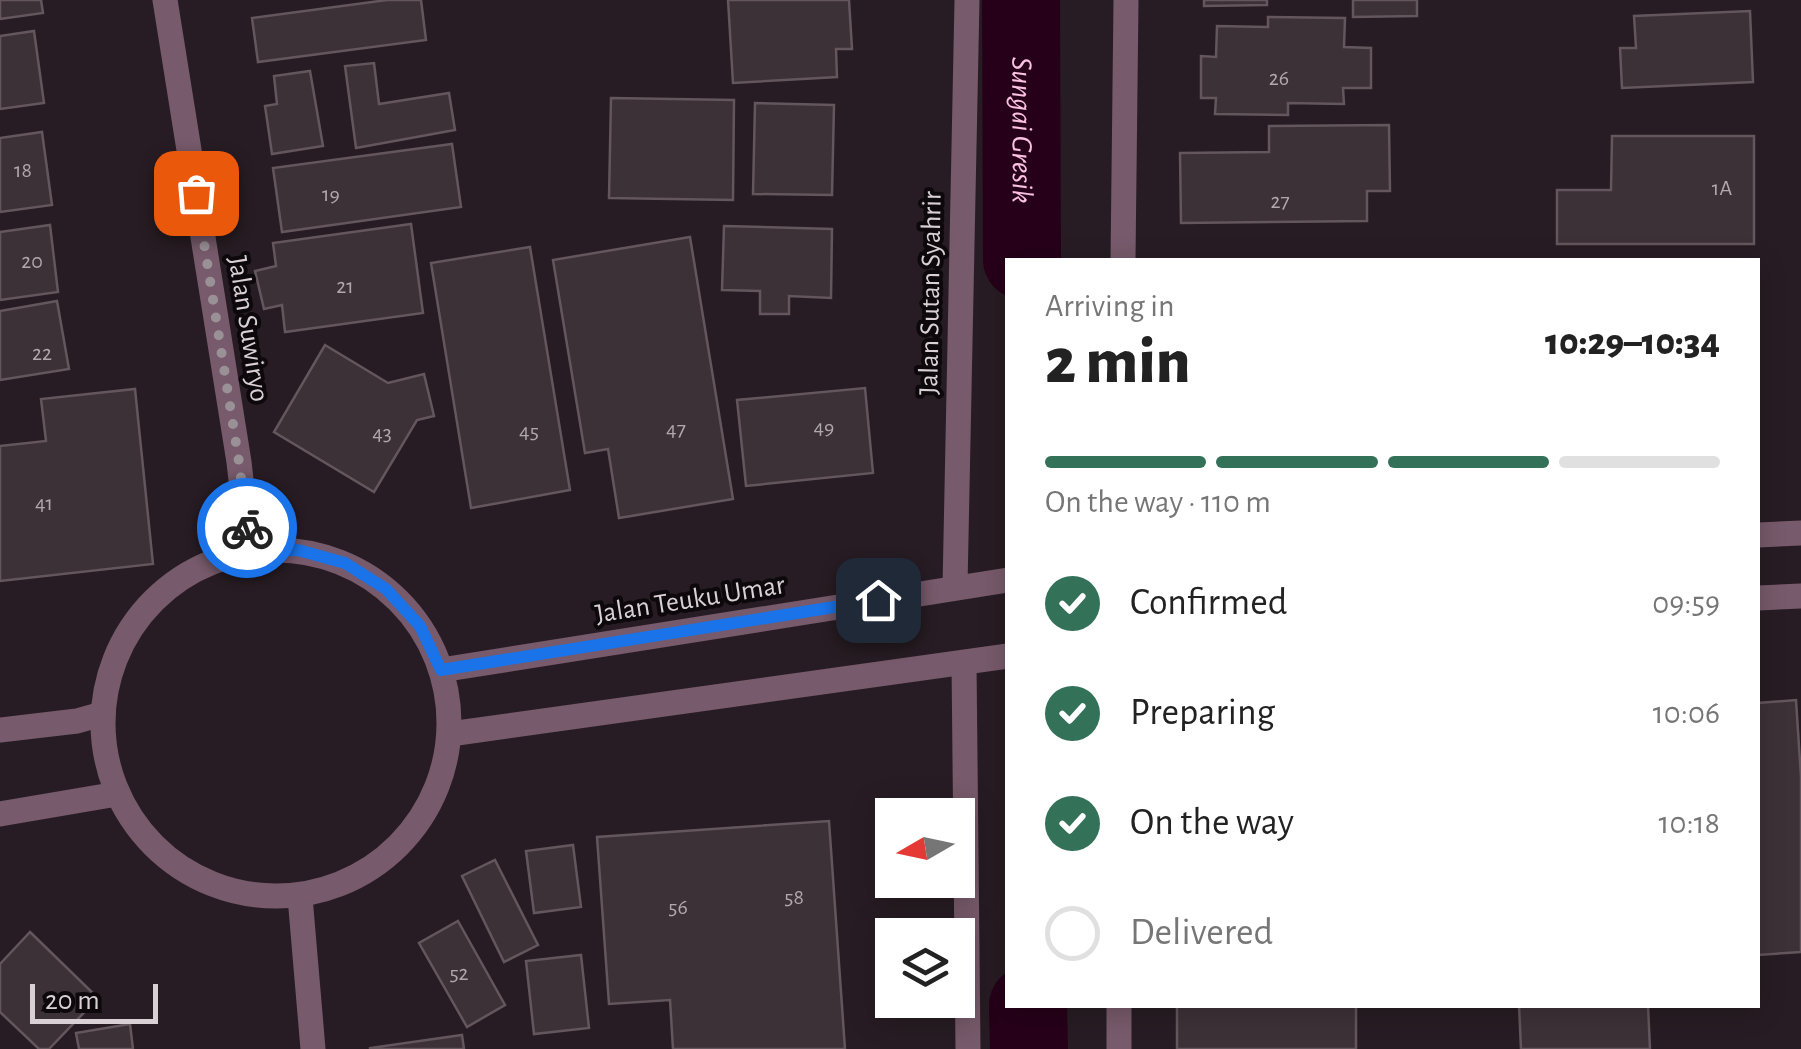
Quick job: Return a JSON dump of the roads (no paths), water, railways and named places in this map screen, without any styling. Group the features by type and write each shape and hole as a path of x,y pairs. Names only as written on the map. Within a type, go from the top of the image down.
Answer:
{"street":[{"name":"Jalan Suwiryo","path":"164,0 239,462 249,551"},
{"name":"Jalan Sutan Syahrir","path":"955,588 967,0"},
{"path":"1122,258 1126,0"},
{"path":"1760,535 1801,534"},
{"path":"298,550 345,563 386,589 420,626 441,670 448,702 450,734 436,792 404,843 356,879 300,897 243,896 191,876 147,841 117,794 102,714 109,675 124,638 146,606 176,580 211,561 249,551 298,550"},
{"name":"Jalan Teuku Umar","path":"441,670 997,581"},
{"path":"1760,598 1801,596"},
{"path":"450,734 1001,657"},
{"path":"964,663 968,1049"},
{"path":"0,730 77,721 102,714"},
{"path":"0,814 117,794"},
{"path":"300,897 312,1049"},
{"path":"1119,1008 1120,1049"}],"waterway":[{"name":"Sungai Gresik","path":"1021,0 1022,258"},
{"name":"Sungai Gresik","path":"1028,1008 1029,1049"}]}
